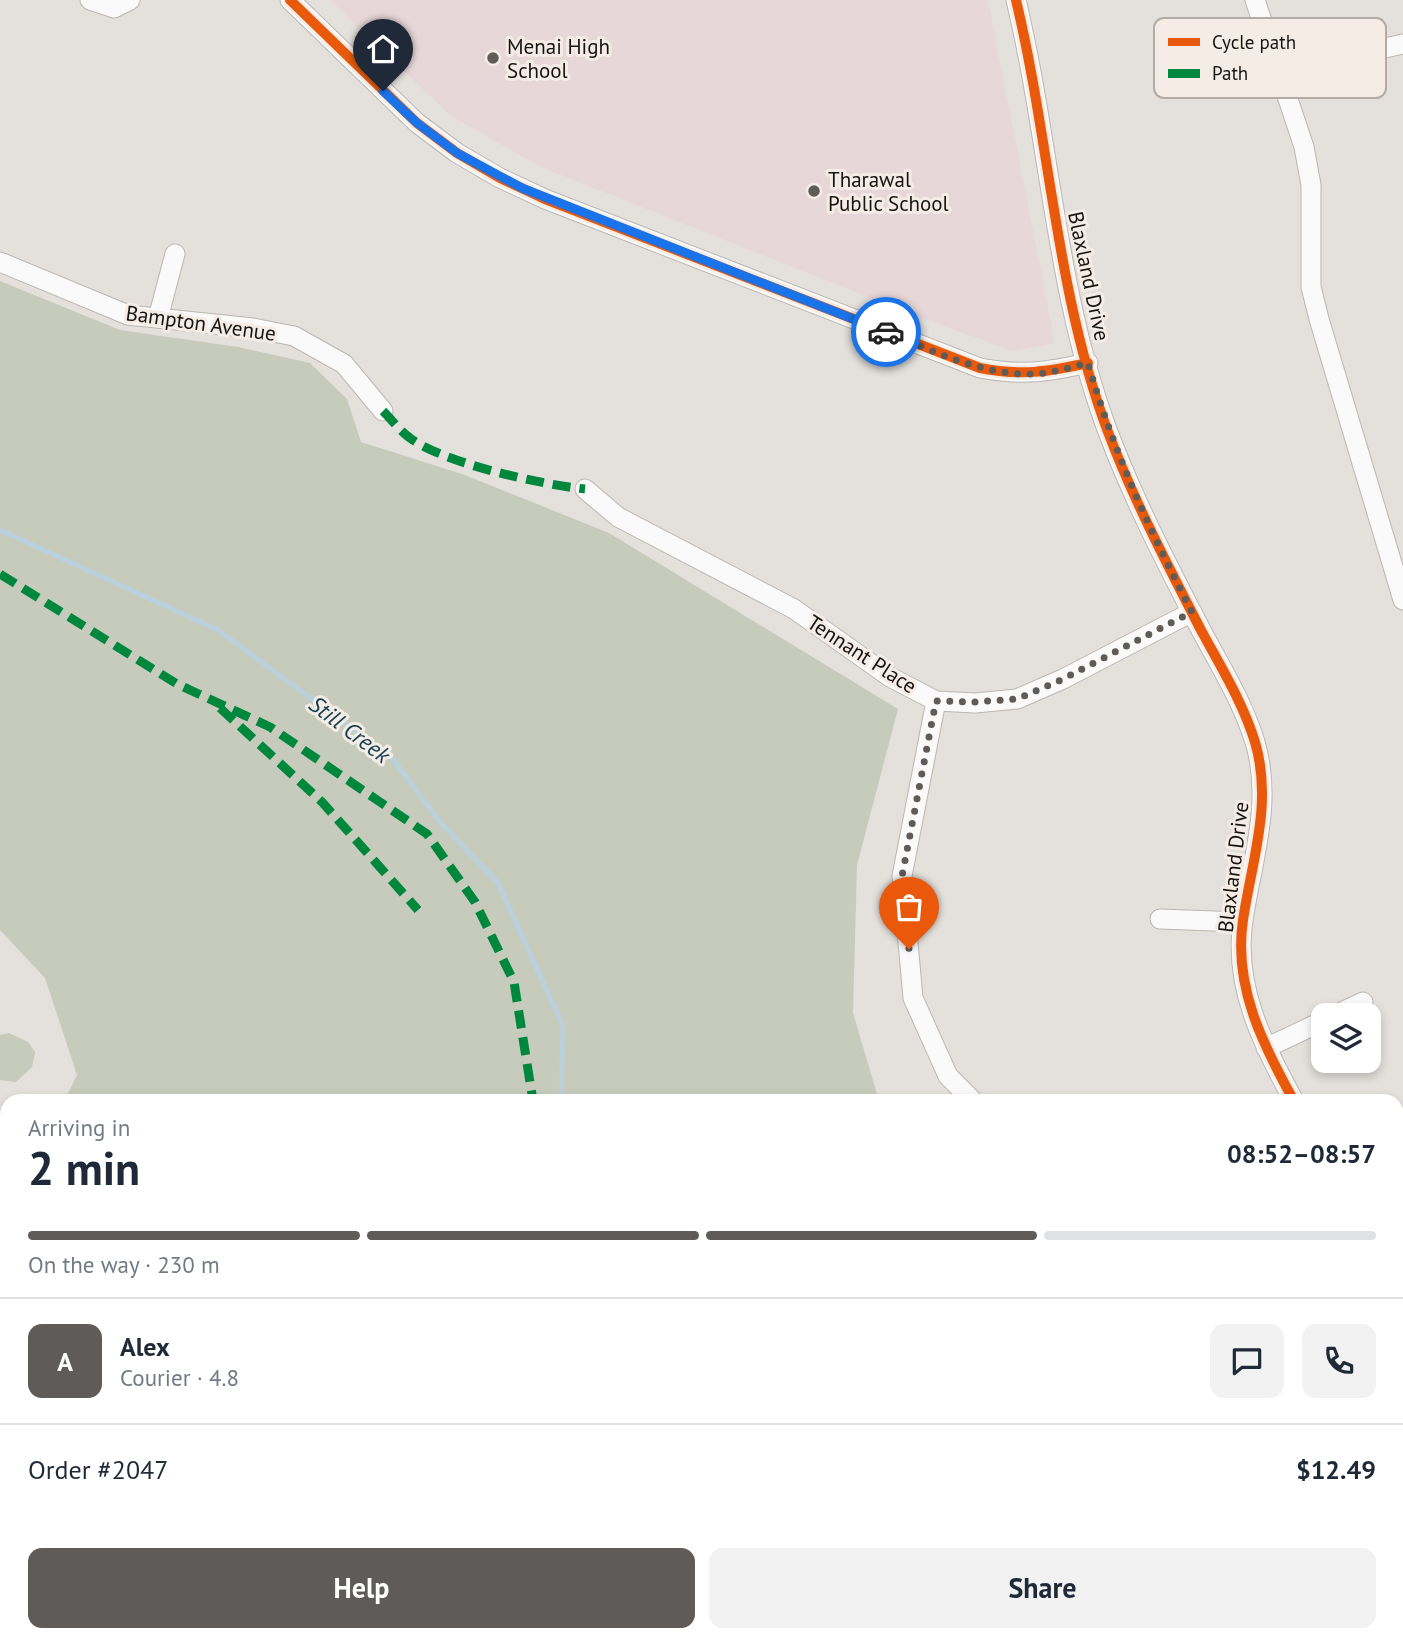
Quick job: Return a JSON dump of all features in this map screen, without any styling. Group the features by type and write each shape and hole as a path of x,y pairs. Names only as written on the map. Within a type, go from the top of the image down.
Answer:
{"street":[{"path":"90,0 114,8 130,0"},
{"path":"290,0 417,123 457,153 545,199 981,368 1011,374 1038,374 1088,363"},
{"name":"Blaxland Drive","path":"1016,0 1073,308 1107,429 1147,526 1238,700 1257,757 1262,784 1261,831 1242,922 1242,963 1248,1004 1266,1048 1290,1094"},
{"path":"1255,0 1261,18"},
{"path":"1289,98 1304,147 1311,185 1311,287 1402,591"},
{"path":"158,318 174,254"},
{"name":"Bampton Avenue","path":"0,262 128,315 253,328 310,343 344,364 383,411"},
{"name":"Tennant Place","path":"585,489 618,517 794,609 890,677 936,701 1017,699 1063,679 1192,612"},
{"path":"936,701 902,876 913,998 948,1076 966,1094"},
{"path":"1160,919 1242,922"},
{"path":"1266,1048 1311,1027"}],"shaded area":[{"name":"Tharawal Public School","path":"330,0 988,0 1055,343 1013,351 900,310 541,167 451,116"}],"green space":[{"path":"0,281 120,330 238,347 310,363 347,399 361,442 465,475 609,533 898,709 857,865 853,1013 877,1094 68,1094 77,1075 45,978 0,930"},
{"path":"9,1033 28,1042 35,1052 32,1067 16,1082 0,1080 0,1035"}],"waterway":[{"name":"Still Creek","path":"0,530 218,630 392,758 439,821 498,883 563,1026 561,1094"}],"marked path":[{"path":"383,411 410,438 445,456 520,478 585,489"},
{"path":"0,574 177,684 270,727 427,834 475,902 514,982 532,1094"},
{"path":"220,708 322,802 418,910"}],"cycle path":[{"path":"290,0 417,123 457,153 500,178 545,199 980,368 1034,372 1088,363"},
{"path":"1016,0 1028,54 1065,272 1091,380 1108,432 1140,508 1238,699 1255,742 1262,787 1261,809 1243,920 1242,968 1253,1014 1290,1094"}],"way so far":[{"path":"886,332 947,357 1011,374 1038,374 1088,363 1107,429 1126,478 1147,526 1192,612 1063,679 1017,699 936,701 902,876 909,949"}],"place":[{"name":"Menai High School","path":"493,58"},
{"name":"Tharawal Public School","path":"814,191"}],"route":[{"path":"383,91 417,123 457,153 522,188 886,332"}]}
